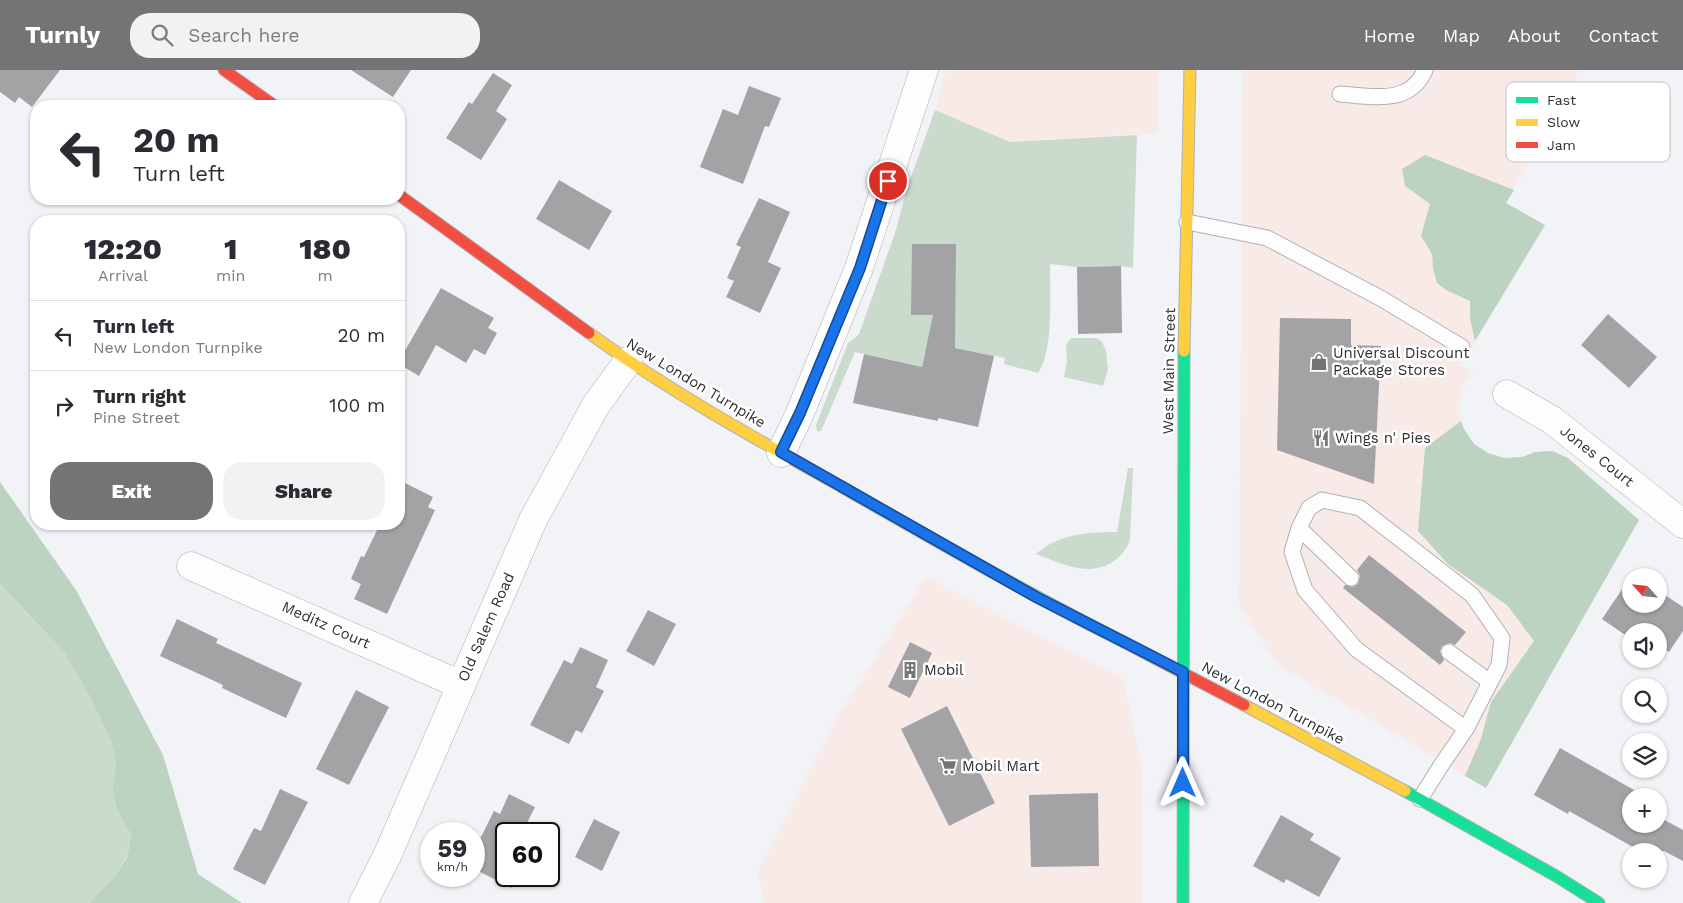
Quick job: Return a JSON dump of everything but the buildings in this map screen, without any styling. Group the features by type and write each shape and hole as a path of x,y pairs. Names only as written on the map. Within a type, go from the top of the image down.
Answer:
{"main road":[{"path":"224,70 266,100"},
{"name":"West Main Street","path":"1183,903 1183,392 1190,70"},
{"name":"New London Turnpike","path":"405,199 628,361 781,452 1036,597 1183,672 1420,799 1556,876 1599,903"}],"street":[{"path":"781,452 800,413 860,268 924,70"},
{"name":"Old Salem Road","path":"363,903 387,856 533,520 596,405 628,361"},
{"name":"Jones Court","path":"1507,394 1552,420 1683,524"},
{"name":"Meditz Court","path":"191,566 461,685"}],"lane":[{"path":"1340,94 1382,97 1402,94 1416,85 1425,70"},
{"path":"1187,222 1267,238 1382,299 1462,347"},
{"path":"1420,799 1466,729 1499,665 1502,638 1472,595 1360,508 1322,500 1309,508 1299,528 1292,552 1305,590 1356,649 1466,729"},
{"path":"1299,528 1351,578"},
{"path":"1449,652 1490,682"}],"shaded area":[{"path":"946,70 1159,70 1158,133 1010,142 935,110"},
{"path":"1243,70 1580,70 1573,82 1506,82 1506,162 1529,162 1506,203 1545,225 1461,365 1473,372 1463,387 1459,412 1468,437 1480,449 1496,457 1504,458 1522,457 1541,451 1552,451 1563,455 1639,520 1486,788 1277,664 1239,605"},
{"path":"926,577 1123,678 1141,763 1142,903 764,903 758,871 831,728"}],"green space":[{"path":"935,110 1010,142 1137,135 1133,268 1121,266 1077,267 1050,264 1049,336 1047,350 1038,373 1004,364 1005,358 950,347 948,357 925,351 922,367 855,352 821,431 817,431 816,425 848,343 859,334 895,233 907,188"},
{"path":"1425,155 1514,190 1506,203 1545,225 1475,341 1470,318 1470,301 1446,290 1437,283 1432,254 1421,236 1430,204 1405,186 1402,169"},
{"path":"1071,338 1096,338 1102,342 1106,351 1108,369 1103,386 1064,377 1067,361 1066,345"},
{"path":"1461,421 1474,444 1488,453 1504,458 1522,457 1535,452 1552,451 1568,458 1639,520 1486,788 1465,776 1481,739 1491,702 1534,641 1507,605 1448,564 1418,531 1425,448"},
{"path":"1128,468 1133,468 1130,539 1120,556 1102,567 1083,569 1036,554 1045,547 1064,538 1084,534 1117,532"},
{"path":"0,482 30,525 30,530 34,530 76,590 163,755 198,874 242,903 89,903 113,878 127,858 131,834 118,813 112,789 116,765 111,741 89,695 63,651 0,584"},
{"path":"0,584 63,651 89,695 111,741 116,765 112,789 118,813 131,834 127,857 113,878 89,903 0,903"}],"traffic: fast":[{"path":"1183,903 1184,351"},
{"path":"842,487 1017,586 1124,642"},
{"path":"1405,791 1556,876 1599,903"}],"traffic: slow":[{"path":"1184,351 1190,70"},
{"path":"589,333 682,395 842,487"},
{"path":"1244,705 1405,791"}],"traffic: jam":[{"path":"224,70 266,100"},
{"path":"405,199 589,333"},
{"path":"1124,642 1244,705"}],"place":[{"name":"Universal Discount Package Stores","path":"1319,362"},
{"name":"Wings n' Pies","path":"1321,438"},
{"name":"Mobil","path":"910,670"},
{"name":"Mobil Mart","path":"948,766"}],"route":[{"path":"888,181 860,268 800,413 781,452 1036,597 1183,672 1183,783"}]}
